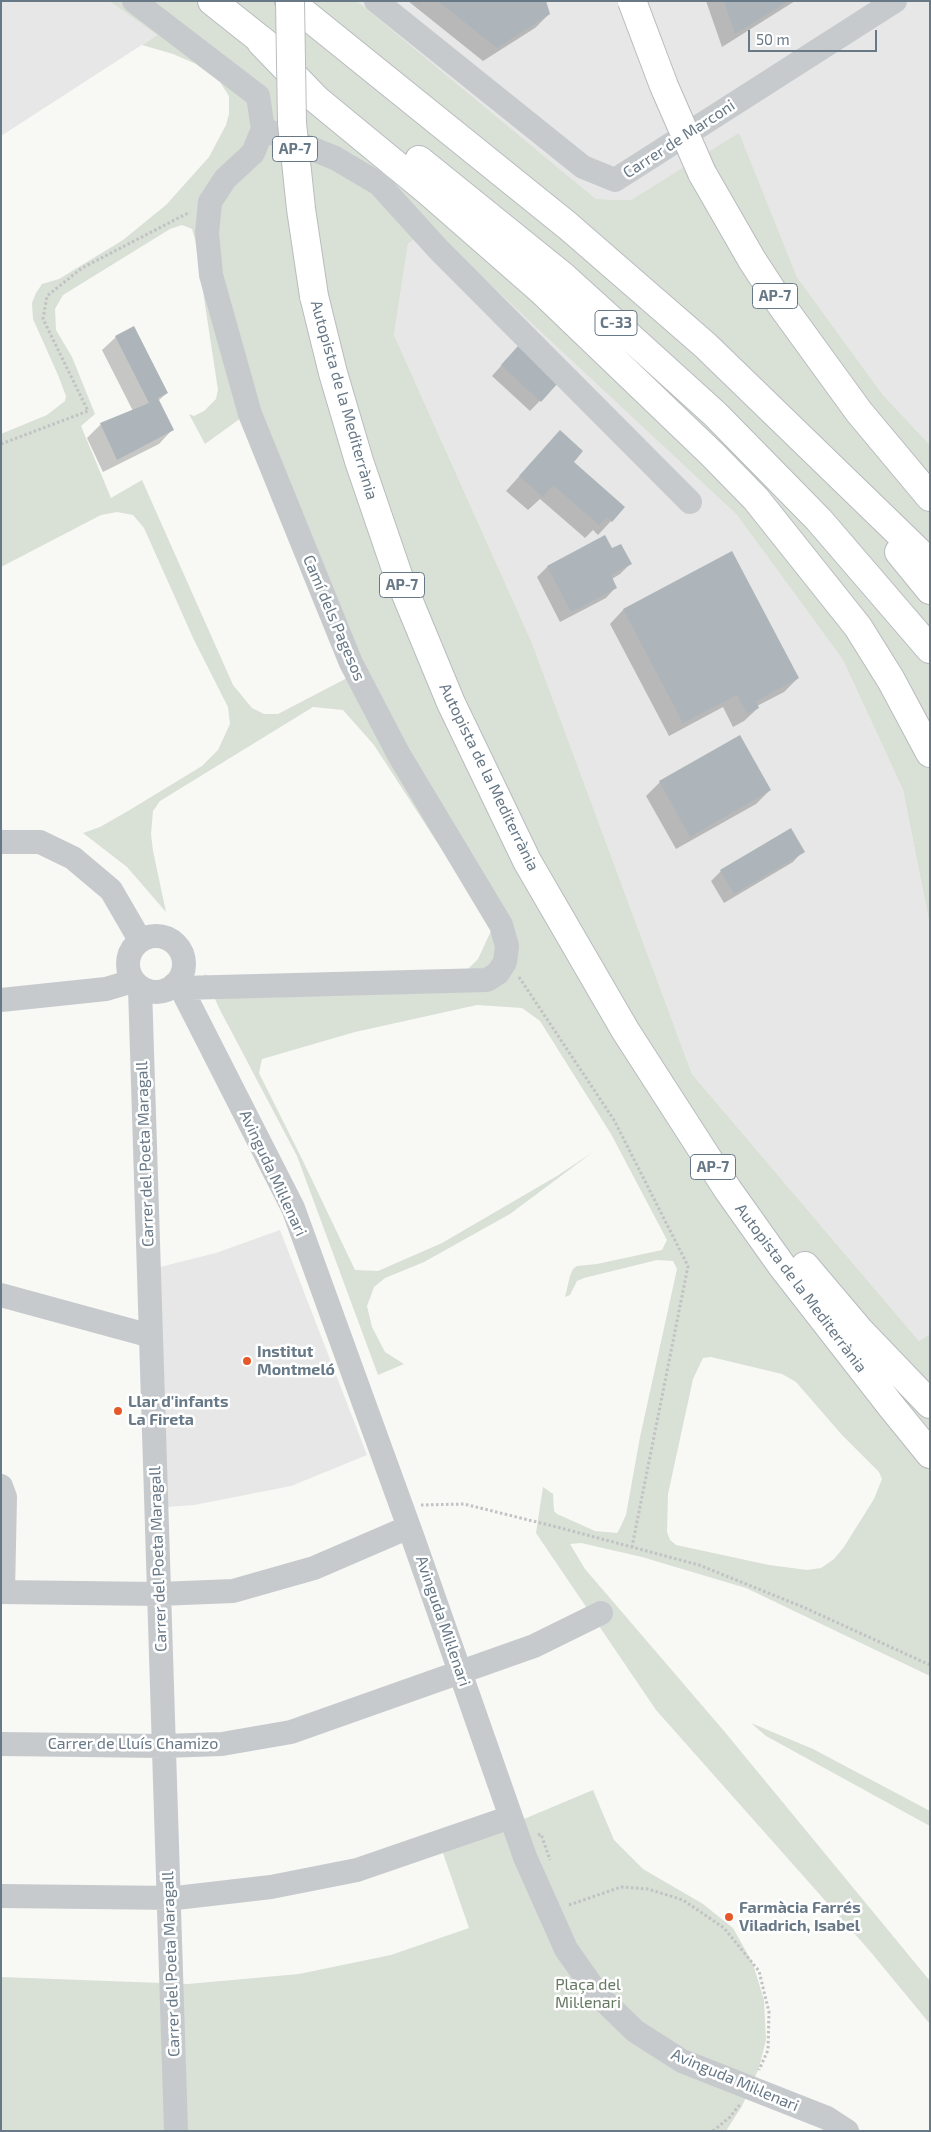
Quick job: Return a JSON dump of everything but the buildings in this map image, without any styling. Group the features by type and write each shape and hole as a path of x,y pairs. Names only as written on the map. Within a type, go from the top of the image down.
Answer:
{"highway":[{"name":"C-33","path":"212,1 261,42 330,88 435,172 565,278 655,358 715,414 819,520 930,648"},
{"name":"C-33","path":"290,1 568,226 705,345 830,467 930,590"},
{"name":"Autopista de la Mediterrània","path":"290,1 292,123 301,209 314,296 333,373 359,461 398,575 451,703 527,861 625,1030 728,1190 788,1274 930,1454"},
{"name":"AP-7","path":"632,1 664,86 702,173 752,260 782,306 859,412 930,497"},
{"path":"261,42 316,100 430,192 541,290 706,448 756,499 858,627 891,680 930,753"},
{"path":"830,467 930,563"},
{"path":"527,861 622,999 714,1143 755,1203 813,1277 860,1331 930,1404"}],"street":[{"path":"134,1 258,96 263,129 335,158 379,184 438,249 690,502"},
{"name":"Carrer de Marconi","path":"376,1 583,167 615,180 895,1"},
{"name":"Camí dels Pagesos","path":"263,129 252,153 225,179 210,202 207,232 211,275 250,414 351,663 399,755 500,924 507,946 505,962"},
{"path":"1,842 40,842 72,858 111,890 140,940"},
{"path":"178,987 184,968 184,958 180,949 164,937 154,936 140,940 133,947 128,962 129,972 136,984 149,992 159,992 178,987 487,980 498,973 505,962"},
{"path":"1,1000 136,984"},
{"name":"Carrer del Poeta Maragall","path":"136,984 151,1336 176,2131"},
{"name":"Avinguda Mil·lenari","path":"178,987 293,1208 405,1516 511,1817 566,1948 599,1996 634,2030 682,2061 828,2118 847,2131"},
{"path":"1,1295 151,1336"},
{"path":"1,1486 4,1497 2,1592 159,1594 233,1591 314,1568 405,1516"},
{"name":"Carrer de Lluís Chamizo","path":"1,1744 163,1746 222,1744 291,1732 534,1646 601,1613"},
{"path":"1,1896 169,1897 271,1887 357,1870 511,1817"}],"path":[{"path":"1,444 88,411 43,320 47,296 82,268 210,202"},
{"path":"505,962 520,978 614,1120 688,1266 632,1547"},
{"path":"405,1516 464,1504 699,1565 803,1607 930,1665"},
{"path":"520,1841 541,1834 551,1861"},
{"path":"566,1906 621,1887 648,1888 683,1900 724,1928 759,1971 769,2012 768,2050 752,2089 730,2117 713,2131"}],"shaded area":[{"path":"1,1 109,1 157,35 1,136"},
{"path":"357,1 930,1 930,445 883,395 797,277 739,134 631,200 596,199"},
{"path":"429,226 737,515 843,660 903,790 930,926 930,1334 919,1341 692,1074 532,643 394,335 408,244"},
{"name":"Institut Montmeló","path":"280,1230 367,1455 291,1486 194,1505 167,1507 160,1267 216,1253"}],"green space":[{"path":"109,1 357,1 596,199 631,200 739,133 797,277 883,395 930,445 930,926 903,790 843,660 737,515 429,227 408,244 394,335 532,643 692,1074 919,1341 930,1334 930,1676 746,1588 642,1557 581,1543 570,1544 585,1569 724,1731 930,1981 930,2024 869,1950 656,1710 536,1533 543,1487 553,1494 554,1511 557,1514 595,1531 617,1533 619,1530 626,1515 640,1437 677,1269 673,1261 657,1260 584,1278 577,1281 570,1295 565,1297 570,1276 573,1269 577,1266 597,1264 662,1250 667,1240 611,1134 540,1021 522,1008 477,1005 355,1032 262,1059 259,1073 355,1270 378,1271 442,1243 557,1176 593,1152 510,1214 424,1262 385,1278 374,1287 367,1306 372,1327 385,1352 404,1364 378,1375 297,1156 219,1008 204,974 217,979 467,970 478,959 491,931 481,910 374,745 343,710 313,707 160,801 153,811 151,834 166,912 127,867 83,833 100,827 202,766 218,750 230,724 228,707 194,640 144,528 133,515 117,512 101,515 1,567 1,434 47,415 65,401 66,396 33,319 32,303 36,293 42,284 59,279 123,240 166,205 209,157 226,125 229,114 229,96 220,82 196,64 173,54 142,45 157,35","holes":["182,225 192,229 195,239 218,390 216,399 204,411 194,416 189,414 205,444 241,418 347,678 278,714 264,714 252,708 233,685 142,480 111,498 81,426 95,414 72,357 56,330 55,309 63,295 170,229","711,1357 782,1374 796,1382 842,1435 879,1472 882,1479 874,1499 844,1547 834,1559 821,1568 807,1570 769,1565 676,1545 670,1540 667,1532 668,1494 693,1379 703,1358"]},
{"path":"751,1723 813,1749 930,1811 930,1826 766,1736"},
{"name":"Plaça del Mil·lenari","path":"593,1790 614,1840 643,1869 703,1904 733,1928 753,1964 764,2000 766,2040 759,2068 742,2106 726,2131 1,2131 1,1977 188,1984 299,1974 391,1955 469,1928 443,1853"}],"place":[{"name":"Institut Montmeló","path":"247,1361"},
{"name":"Llar d'infants La Fireta","path":"118,1411"},
{"name":"Farmàcia Farrés Viladrich, Isabel","path":"729,1917"}]}
